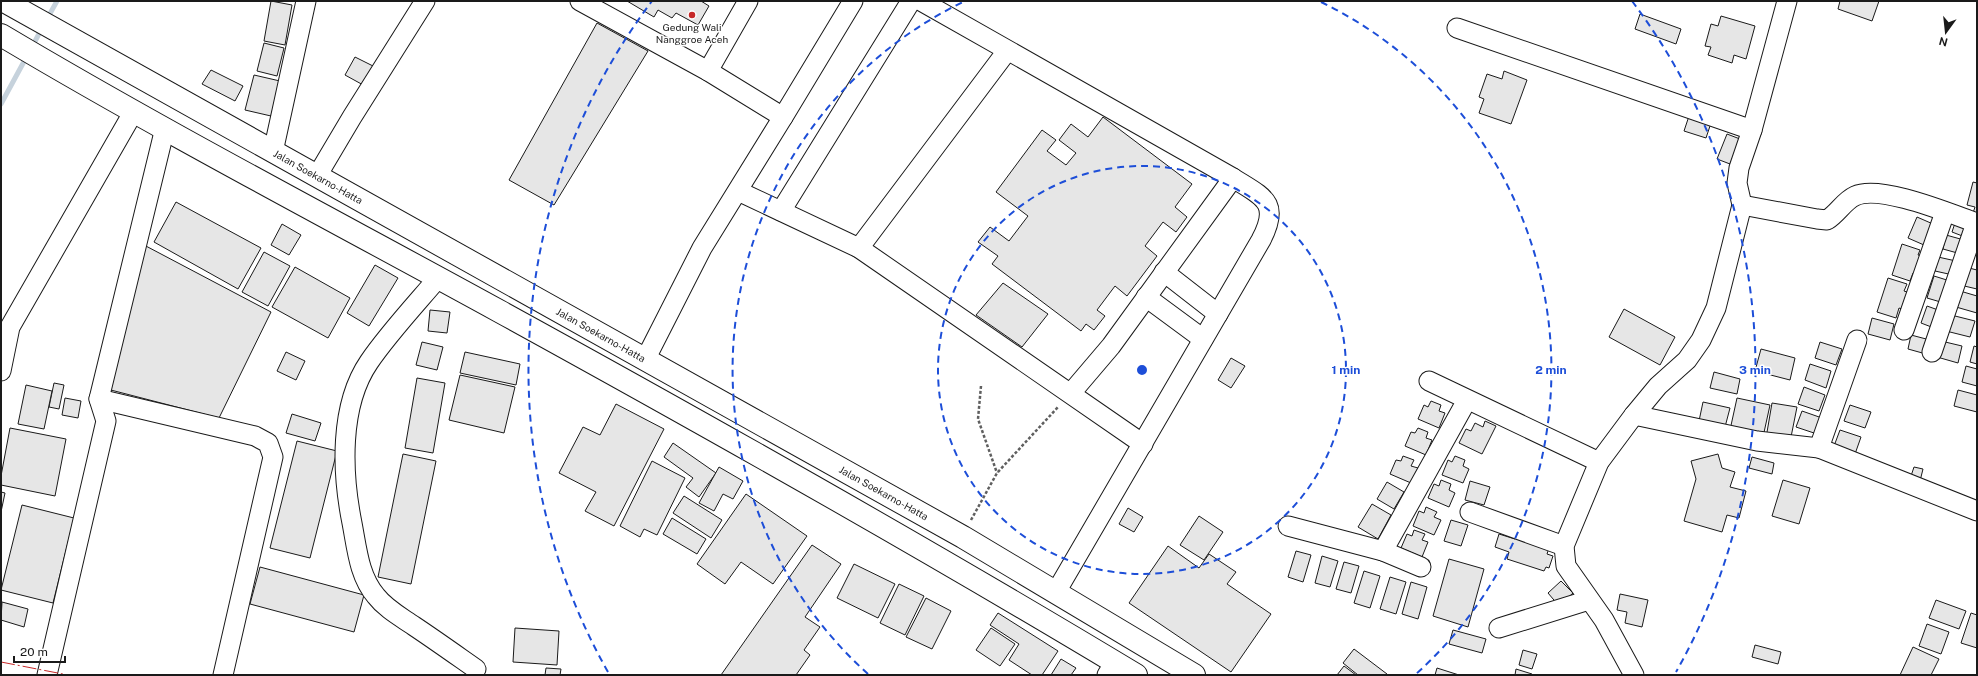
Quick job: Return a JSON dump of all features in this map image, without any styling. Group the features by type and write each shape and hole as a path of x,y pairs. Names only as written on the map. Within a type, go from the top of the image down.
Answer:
{"highway":[{"name":"Jalan Soekarno-Hatta","path":"6,2 963,537 1194,675"},
{"path":"1,35 65,73 639,388 939,558 1111,669 1136,675"}],"street":[{"path":"273,152 306,1"},
{"path":"317,176 352,117 425,1"},
{"path":"580,1 708,71 783,117"},
{"path":"708,71 748,1"},
{"path":"646,360 702,248 853,1"},
{"path":"781,211 911,1"},
{"path":"921,1 1006,51 1233,178 1264,197 1270,212 1264,234 1056,592"},
{"path":"1634,675 1604,620 1566,566 1564,546 1599,462 1658,386 1687,360 1701,340 1716,308 1742,205 1737,183 1738,175 1752,130 1787,1"},
{"path":"1457,28 1752,130"},
{"path":"859,248 1006,51"},
{"path":"1,370 10,327 134,111"},
{"path":"47,675 106,421 99,399 165,128"},
{"path":"1071,393 1111,346 1233,178"},
{"path":"738,191 859,248 1143,444"},
{"path":"1742,205 1827,220 1856,195 1868,193 1904,197 1976,223 1932,352"},
{"path":"1904,330 1945,212"},
{"path":"1164,272 1218,314"},
{"path":"438,278 369,362 357,384 348,416 344,455 348,505 361,569 367,584 377,598 391,610 476,669"},
{"path":"1146,297 1203,339"},
{"path":"1819,448 1857,340"},
{"path":"1428,381 1599,462"},
{"path":"99,399 255,436 268,443 273,457 223,675"},
{"path":"1383,550 1468,400"},
{"path":"1634,415 1758,441 1819,448 1977,511"},
{"path":"1470,512 1564,546"},
{"path":"1288,526 1383,550 1420,568"},
{"path":"1499,628 1589,600"}],"path":[{"path":"981,386 978,419 997,473"},
{"path":"963,537 997,473 1071,393"}],"building":[{"path":"271,1 292,5 285,45 264,41"},
{"name":"Gedung Wali Nanggroe Aceh","path":"627,1 701,1 709,6 698,25 676,13 672,18 658,10 654,17"},
{"path":"1840,1 1879,1 1872,21 1838,9"},
{"path":"1640,14 1681,29 1676,44 1635,29"},
{"path":"1721,16 1755,26 1746,59 1734,55 1732,63 1708,55 1711,47 1705,46 1711,24 1718,26"},
{"path":"597,23 648,51 554,205 509,180"},
{"path":"264,43 284,48 277,76 257,71"},
{"path":"355,57 375,67 365,86 345,75"},
{"path":"211,70 243,86 235,101 202,84"},
{"path":"1504,71 1527,80 1511,124 1479,113 1484,99 1479,97 1487,74 1502,79"},
{"path":"254,75 280,81 271,116 245,110"},
{"path":"1689,116 1711,123 1706,138 1684,131"},
{"path":"1103,117 1192,184 1175,207 1187,217 1176,232 1163,222 1145,246 1157,256 1127,296 1115,286 1097,310 1105,316 1094,330 1086,324 1081,331 992,264 998,256 978,242 990,227 1009,241 1028,216 996,192 1042,130 1056,140 1047,151 1066,165 1076,153 1059,140 1071,124 1088,137"},
{"path":"1727,134 1740,139 1730,164 1717,159"},
{"path":"1973,182 1977,183 1977,218 1972,216 1975,207 1967,205"},
{"path":"176,202 261,248 238,289 154,242"},
{"path":"1917,217 1933,224 1924,245 1908,238"},
{"path":"1955,223 1968,229 1965,237 1952,232"},
{"path":"282,224 301,235 289,255 271,245"},
{"path":"1946,235 1964,240 1961,254 1943,249"},
{"path":"1902,244 1920,250 1918,255 1924,257 1918,275 1913,273 1910,281 1892,275"},
{"path":"144,245 271,312 219,418 107,389"},
{"path":"264,252 290,266 268,306 242,292"},
{"path":"1938,257 1956,261 1953,275 1935,271"},
{"path":"375,265 398,278 369,326 347,313"},
{"path":"295,267 350,298 328,338 272,307"},
{"path":"1965,267 1977,270 1977,289 1960,285"},
{"path":"1934,276 1950,281 1944,303 1927,298"},
{"path":"1888,278 1907,284 1904,291 1910,293 1905,310 1899,308 1896,318 1877,312"},
{"path":"1003,283 1048,314 1022,347 976,315"},
{"path":"1960,291 1977,296 1977,313 1956,307"},
{"path":"1927,306 1941,311 1934,328 1921,323"},
{"path":"1624,309 1675,337 1660,365 1609,337"},
{"path":"430,310 450,312 447,333 428,331"},
{"path":"1951,315 1975,321 1970,337 1946,331"},
{"path":"1872,318 1894,324 1890,340 1868,334"},
{"path":"1911,335 1930,340 1926,354 1908,349"},
{"path":"1941,341 1962,346 1958,363 1937,357"},
{"path":"422,342 443,347 437,370 416,365"},
{"path":"1820,342 1842,349 1836,365 1815,358"},
{"path":"1974,346 1977,347 1977,364 1970,362"},
{"path":"1761,349 1795,358 1790,380 1755,371"},
{"path":"286,352 305,361 296,380 277,371"},
{"path":"465,352 520,364 516,385 460,373"},
{"path":"1231,358 1245,366 1231,388 1218,380"},
{"path":"1810,364 1831,371 1826,388 1805,380"},
{"path":"1966,366 1977,369 1977,386 1962,382"},
{"path":"1714,372 1740,379 1737,394 1710,388"},
{"path":"460,375 515,387 504,433 449,420"},
{"path":"417,378 445,383 433,453 405,448"},
{"path":"54,383 64,385 59,409 49,407"},
{"path":"26,385 52,391 44,429 18,424"},
{"path":"1804,387 1825,395 1819,411 1798,404"},
{"path":"1958,390 1977,395 1977,412 1954,406"},
{"path":"65,398 81,401 78,418 62,415"},
{"path":"1737,398 1770,405 1763,437 1730,430"},
{"path":"1431,401 1441,405 1439,411 1445,413 1439,428 1418,419 1424,405 1428,407"},
{"path":"1703,402 1730,408 1725,427 1699,421"},
{"path":"1772,403 1797,407 1790,442 1766,438"},
{"path":"616,404 664,429 614,526 585,511 596,492 559,473 583,427 600,435"},
{"path":"1850,405 1871,412 1865,428 1844,421"},
{"path":"1802,411 1822,418 1817,434 1796,427"},
{"path":"292,414 321,423 315,441 286,433"},
{"path":"1485,421 1496,426 1482,454 1459,443 1466,429 1471,431 1475,423 1483,427"},
{"path":"10,428 66,439 55,496 1,485 1,476"},
{"path":"1418,428 1428,432 1426,438 1432,440 1426,455 1405,446 1411,432 1415,433"},
{"path":"1840,430 1861,437 1855,454 1834,446"},
{"path":"297,441 337,451 310,558 270,548"},
{"path":"673,443 716,473 699,497 686,487 693,478 664,457"},
{"path":"403,454 436,461 411,584 378,577"},
{"path":"1718,454 1722,468 1735,472 1730,487 1746,491 1739,518 1727,515 1722,532 1684,521 1696,479 1691,461"},
{"path":"1403,456 1414,460 1411,466 1418,468 1411,483 1390,474 1396,460 1401,461"},
{"path":"1455,456 1465,460 1463,466 1469,469 1463,483 1442,475 1448,460 1452,462"},
{"path":"1752,457 1774,463 1772,474 1749,468"},
{"path":"652,461 685,478 657,535 644,529 640,537 620,526"},
{"path":"719,467 743,481 733,499 723,494 714,511 699,503"},
{"path":"1914,467 1923,469 1920,481 1910,479"},
{"path":"1441,480 1451,484 1449,490 1455,493 1449,507 1428,498 1434,484 1439,486"},
{"path":"1783,480 1810,488 1799,524 1772,516"},
{"path":"1470,481 1490,487 1484,505 1465,500"},
{"path":"1387,482 1404,492 1394,509 1377,499"},
{"path":"1,492 5,493 1,512"},
{"path":"746,494 807,536 773,584 741,562 725,584 697,564"},
{"path":"684,496 722,520 711,538 673,513"},
{"path":"1372,504 1391,515 1378,539 1358,527"},
{"path":"22,505 74,518 53,603 1,590"},
{"path":"1426,507 1437,512 1434,517 1441,520 1434,535 1413,526 1419,511 1424,513"},
{"path":"1128,508 1143,517 1134,532 1119,524"},
{"path":"1199,516 1223,532 1204,560 1180,545"},
{"path":"672,518 706,539 697,554 663,534"},
{"path":"1451,520 1468,525 1461,546 1444,541"},
{"path":"1414,530 1425,534 1422,540 1428,542 1422,557 1401,548 1407,534 1412,536"},
{"path":"1499,534 1515,539 1515,537 1549,548 1547,554 1553,556 1549,568 1546,567 1544,571 1507,559 1509,552 1495,547"},
{"path":"812,545 841,564 805,617 820,627 804,650 810,655 796,675 721,675"},
{"path":"1168,546 1199,568 1209,554 1236,572 1227,584 1271,614 1231,672 1129,603"},
{"path":"1296,551 1311,555 1303,582 1288,577"},
{"path":"1322,556 1338,561 1330,587 1315,583"},
{"path":"1449,559 1484,569 1468,627 1433,616"},
{"path":"1344,562 1359,566 1351,593 1336,589"},
{"path":"854,564 895,584 878,618 837,598"},
{"path":"260,567 364,595 354,632 250,604"},
{"path":"1364,571 1380,576 1370,608 1354,603"},
{"path":"1390,577 1406,582 1396,614 1380,609"},
{"path":"1561,581 1573,593 1559,606 1548,593"},
{"path":"1411,582 1427,587 1418,619 1402,614"},
{"path":"899,584 924,596 905,635 880,623"},
{"path":"1620,594 1648,600 1642,627 1625,623 1627,612 1617,610"},
{"path":"926,598 951,611 932,649 906,637"},
{"path":"1936,600 1966,611 1959,629 1929,618"},
{"path":"2,602 28,609 24,627 1,620"},
{"path":"998,613 1058,651 1042,675 1032,675 1009,660 1019,644 990,625"},
{"path":"1971,613 1977,615 1977,648 1961,643"},
{"path":"1927,624 1949,632 1941,654 1919,646"},
{"path":"515,628 559,631 557,665 513,662"},
{"path":"991,628 1015,644 1000,666 976,650"},
{"path":"1453,630 1486,639 1482,653 1449,644"},
{"path":"1755,645 1781,652 1778,664 1752,657"},
{"path":"1913,647 1939,659 1931,675 1900,675"},
{"path":"1354,649 1387,674 1358,675 1343,663"},
{"path":"1523,650 1537,654 1532,669 1519,665"},
{"path":"1061,659 1076,668 1071,675 1051,675"},
{"path":"1344,666 1356,675 1337,675"},
{"path":"546,668 561,669 560,675 545,675"},
{"path":"1437,668 1459,675 1435,675"},
{"path":"1516,669 1532,674 1515,675"}],"waterway":[{"path":"47,19 57,1"},
{"path":"32,47 42,28"},
{"path":"1,104 27,56"}],"power":[{"path":"1,662 68,675"}],"place":[{"name":"Gedung Wali Nanggroe Aceh","path":"692,15"}]}
